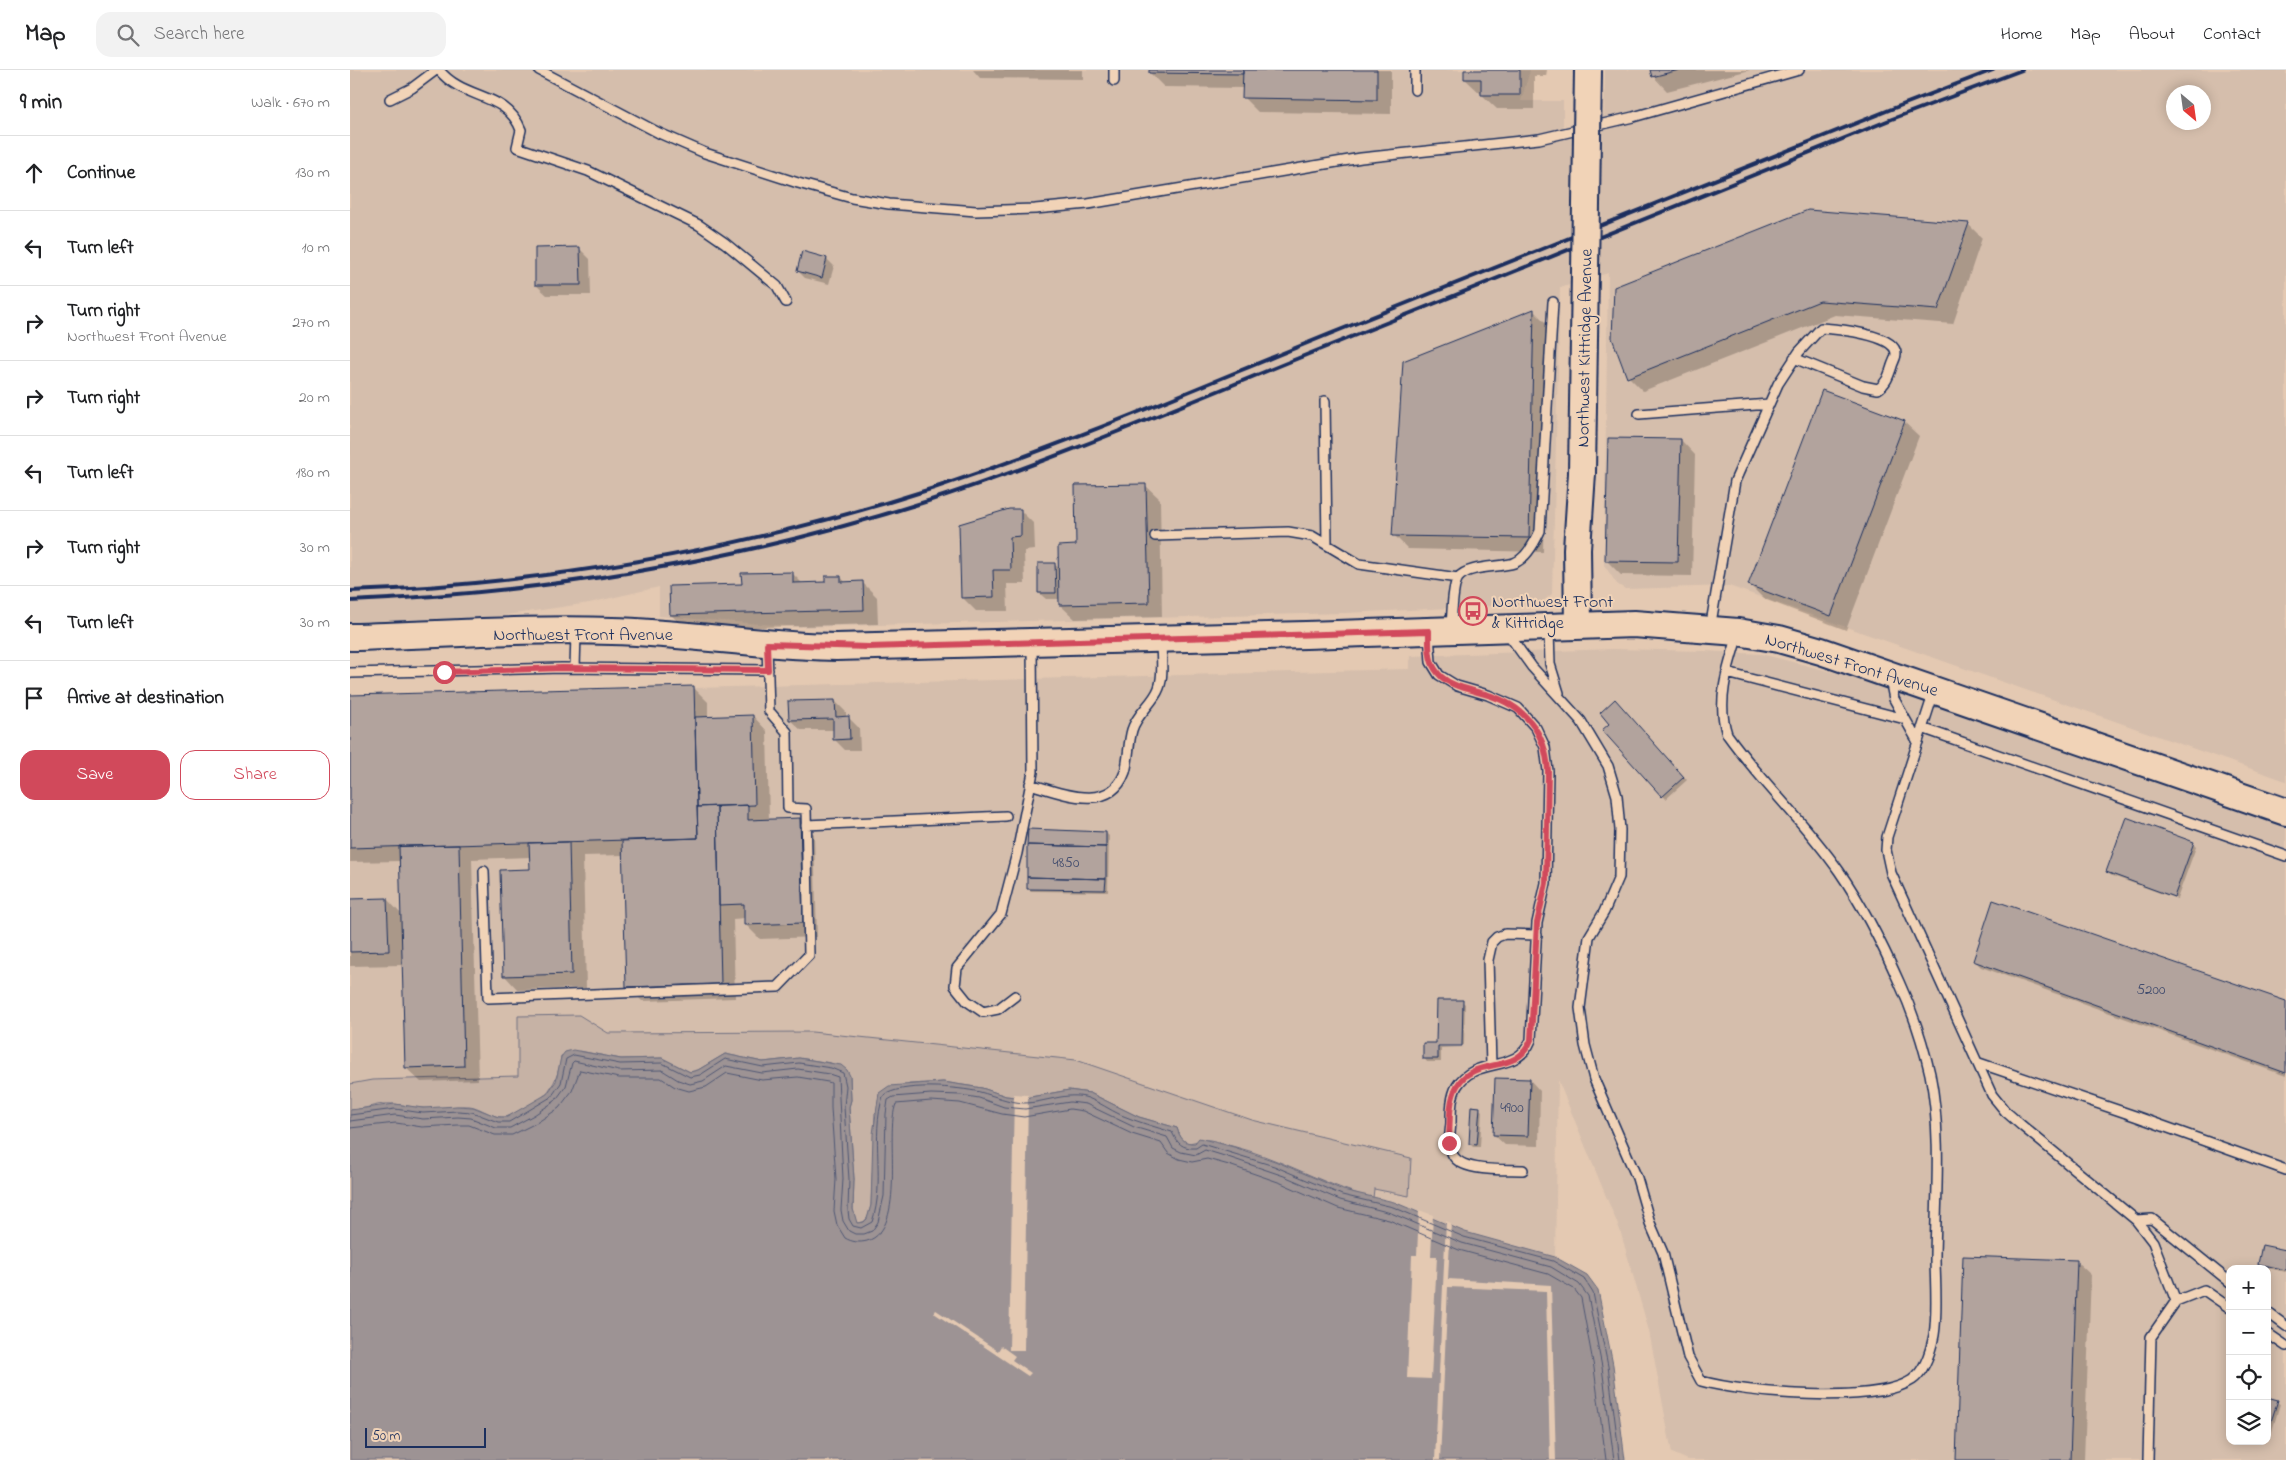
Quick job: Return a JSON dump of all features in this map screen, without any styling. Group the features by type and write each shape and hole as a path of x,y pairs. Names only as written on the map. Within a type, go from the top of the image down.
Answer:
{"main road":[{"name":"Northwest Kittridge Avenue","path":"1578,626 1577,549 1582,473 1588,70"},
{"name":"Northwest Front Avenue","path":"350,637 576,631 662,634 767,644 836,647 1634,624 1710,629 1738,632 1799,644 2286,812"}],"lane":[{"path":"390,99 412,88 437,70 453,84 492,100 510,113 521,130 517,147 604,178 700,225 725,242 777,286 786,302"},
{"path":"539,70 658,133 705,153 852,198 889,204 976,211 1035,209 1088,204 1361,158 1539,140 1633,117 1798,70"},
{"path":"1114,70 1114,81"},
{"path":"1415,90 1416,70"},
{"path":"1523,1170 1469,1166 1459,1162 1452,1155 1449,1143 1452,1103 1456,1087 1465,1075 1476,1069 1509,1062 1527,1050 1531,1040 1537,935 1546,883 1548,771 1545,747 1536,728 1518,708 1488,695 1457,686 1439,675 1431,662 1458,578 1470,571 1514,563 1534,544 1540,531 1553,302"},
{"path":"1710,629 1735,481 1778,384 1794,358 1821,328 1856,330 1886,342 1894,348 1896,354 1885,384 1878,389 1862,386 1794,358"},
{"path":"1324,401 1327,544"},
{"path":"1639,414 1769,404"},
{"path":"1155,536 1288,532 1312,536 1359,564 1458,578"},
{"path":"1549,627 1552,674 1565,703"},
{"path":"1504,629 1532,667 1582,721 1608,766 1617,796 1620,830 1619,877 1604,912 1589,937 1583,970 1580,1008 1585,1045 1594,1079 1607,1113 1637,1178 1650,1223 1664,1253 1670,1289 1688,1357 1701,1381 1758,1392 1843,1395 1895,1387 1913,1379 1926,1363 1934,1334 1937,1172 1935,1115 1930,1075 1900,983 1840,872 1727,734 1722,718 1722,701 1738,632"},
{"path":"575,668 576,631"},
{"path":"1030,784 1086,798 1101,796 1116,788 1124,774 1128,760 1132,730 1139,714 1159,688 1161,676 1161,639"},
{"path":"1015,996 998,1008 983,1012 967,1001 955,986 957,968 1001,914 1017,853 1033,772 1032,642"},
{"path":"484,871 488,998 778,986 808,955 806,809 788,808 787,732 769,712 767,644"},
{"path":"350,673 575,668 768,670"},
{"path":"1727,673 1905,719"},
{"path":"1890,674 1891,692 1918,742"},
{"path":"1934,690 1887,837 1887,862 1992,1095 2005,1111 2136,1220 2153,1242 2176,1301"},
{"path":"1922,728 2286,856"},
{"path":"806,825 1006,816"},
{"path":"1491,1065 1488,960 1492,942 1504,934 1537,935"},
{"path":"1979,1063 2286,1170"},
{"path":"2136,1220 2152,1219 2226,1279"},
{"path":"2148,1460 2151,1337 2176,1301 2204,1290 2226,1305"},
{"path":"2271,1315 2286,1326"},
{"path":"2271,1336 2286,1346"}],"shaded area":[{"path":"350,70 1530,70 1521,101 1563,101 1563,127 1604,115 1605,70 2286,70 2286,781 1729,586 1625,589 1617,584 1604,565 1608,273 1560,288 1552,594 1539,604 1344,613 799,627 659,616 659,587 589,603 473,620 350,623"},
{"path":"1614,649 1761,654 1876,683 2286,827 2286,1460 1688,1460 1672,1453 1649,1331 1620,1230 1558,1080 1555,1257 1465,1232 1394,1202 1361,1195 560,1071 350,1110 350,697 1409,669 1410,656"},
{"path":"579,1015 608,1033 812,1032 1076,1060 1252,1120 1411,1158 1409,1196 1374,1189 1373,1198 1345,1189 1249,1151 1210,1140 1186,1142 1180,1136 1177,1128 1139,1117 1090,1093 1069,1090 1025,1098 1006,1096 982,1088 943,1082 909,1084 875,1113 871,1205 869,1215 865,1220 856,1223 853,1209 854,1179 849,1107 851,1100 850,1076 831,1063 799,1058 763,1062 725,1054 698,1070 690,1072 662,1058 621,1059 580,1051 561,1056 556,1078 546,1094 530,1107 509,1116 499,1117 469,1106 417,1108 384,1104 350,1110 350,1084 372,1080 518,1076 518,1016"}],"water":[{"path":"573,1050 621,1059 662,1058 690,1072 698,1070 725,1054 763,1062 799,1058 841,1065 850,1076 851,1100 849,1107 854,1179 853,1209 857,1223 864,1222 867,1219 871,1205 873,1134 879,1093 889,1086 943,1082 982,1088 1006,1096 1025,1098 1069,1090 1090,1093 1139,1117 1177,1128 1185,1141 1195,1143 1199,1138 1234,1147 1275,1161 1343,1190 1394,1202 1465,1232 1555,1257 1587,1275 1598,1290 1613,1365 1625,1460 350,1460 350,1110 395,1104 423,1108 457,1106 473,1107 498,1117 507,1117 547,1094 556,1081 561,1057 565,1052"}],"pier":[{"path":"1014,1094 1028,1095 1024,1350 1009,1350"},
{"path":"1419,1210 1433,1215 1431,1256 1437,1256 1431,1379 1407,1378 1412,1255 1417,1255"},
{"path":"1446,1221 1451,1223 1448,1279 1551,1285 1556,1460 1550,1460 1546,1291 1448,1287 1440,1460 1435,1460"},
{"path":"936,1310 998,1351 1001,1346 1015,1356 1012,1360 1031,1373 1028,1376 934,1313"}],"building":[{"path":"1149,70 1243,70 1243,74 1149,73"},
{"path":"1243,70 1377,70 1377,100 1242,98"},
{"path":"1464,70 1520,70 1520,95 1481,95 1481,79 1464,79"},
{"path":"1650,70 1679,70 1652,77"},
{"path":"1808,210 1969,223 1938,310 1820,301 1627,378 1612,338 1614,287"},
{"path":"580,247 581,285 535,285 535,248"},
{"path":"802,251 827,258 822,278 797,271"},
{"path":"1534,309 1529,538 1392,536 1403,361"},
{"path":"1822,390 1905,421 1831,616 1748,585"},
{"path":"1608,438 1681,439 1678,562 1605,561"},
{"path":"1146,484 1149,603 1059,605 1058,546 1076,545 1075,485"},
{"path":"1009,509 1021,509 1021,536 1010,537 1011,570 993,570 994,597 961,598 959,524"},
{"path":"1038,563 1055,563 1056,593 1038,593"},
{"path":"793,572 793,583 825,582 825,576 841,576 841,582 863,581 864,610 670,615 669,586 742,584 741,573"},
{"path":"694,686 698,838 350,848 350,695"},
{"path":"1615,699 1684,777 1662,797 1602,730 1609,724 1600,713"},
{"path":"835,700 836,717 849,716 850,739 833,740 833,719 789,720 788,701"},
{"path":"753,715 755,805 697,807 695,717"},
{"path":"748,805 748,820 800,818 803,923 744,925 744,904 719,905 717,806"},
{"path":"717,806 721,984 626,987 622,841 698,838 697,807"},
{"path":"2126,817 2194,842 2174,897 2106,872"},
{"path":"1028,829 1106,832 1106,847 1027,845"},
{"path":"569,842 572,974 503,976 500,870 530,869 529,843"},
{"path":"459,845 464,1066 405,1068 399,846"},
{"path":"1027,845 1106,847 1106,879 1027,877"},
{"path":"1027,877 1106,879 1105,890 1027,889"},
{"path":"387,898 389,951 350,952 350,899"},
{"path":"1993,900 2286,1001 2286,1073 1973,961"},
{"path":"1437,1000 1463,1000 1462,1046 1438,1046 1438,1059 1423,1059 1423,1043 1436,1043"},
{"path":"1495,1078 1530,1079 1528,1136 1493,1135"},
{"path":"1471,1106 1480,1107 1477,1145 1469,1144"},
{"path":"2262,1245 2286,1250 2286,1270 2271,1267 2271,1265 2258,1264"},
{"path":"1963,1256 2077,1260 2070,1460 1956,1460"},
{"path":"2271,1398 2278,1400 2271,1422"}],"railway":[{"path":"350,591 499,581 646,560 719,546 791,529 863,510 934,488 1086,433 1682,192 1993,70"},
{"path":"350,601 497,590 569,582 642,570 786,541 928,501 1030,466 1081,446 1892,119 2022,70"}],"place":[{"name":"Northwest Front & Kittridge","path":"1473,611"}],"route":[{"path":"444,672 562,668 768,670 767,644 807,647 869,647 1429,631 1431,662 1439,675 1457,686 1488,695 1518,708 1528,717 1541,738 1545,747 1548,771 1546,883 1537,923 1531,1040 1527,1050 1509,1062 1476,1069 1465,1075 1456,1087 1452,1103 1449,1143"}]}
